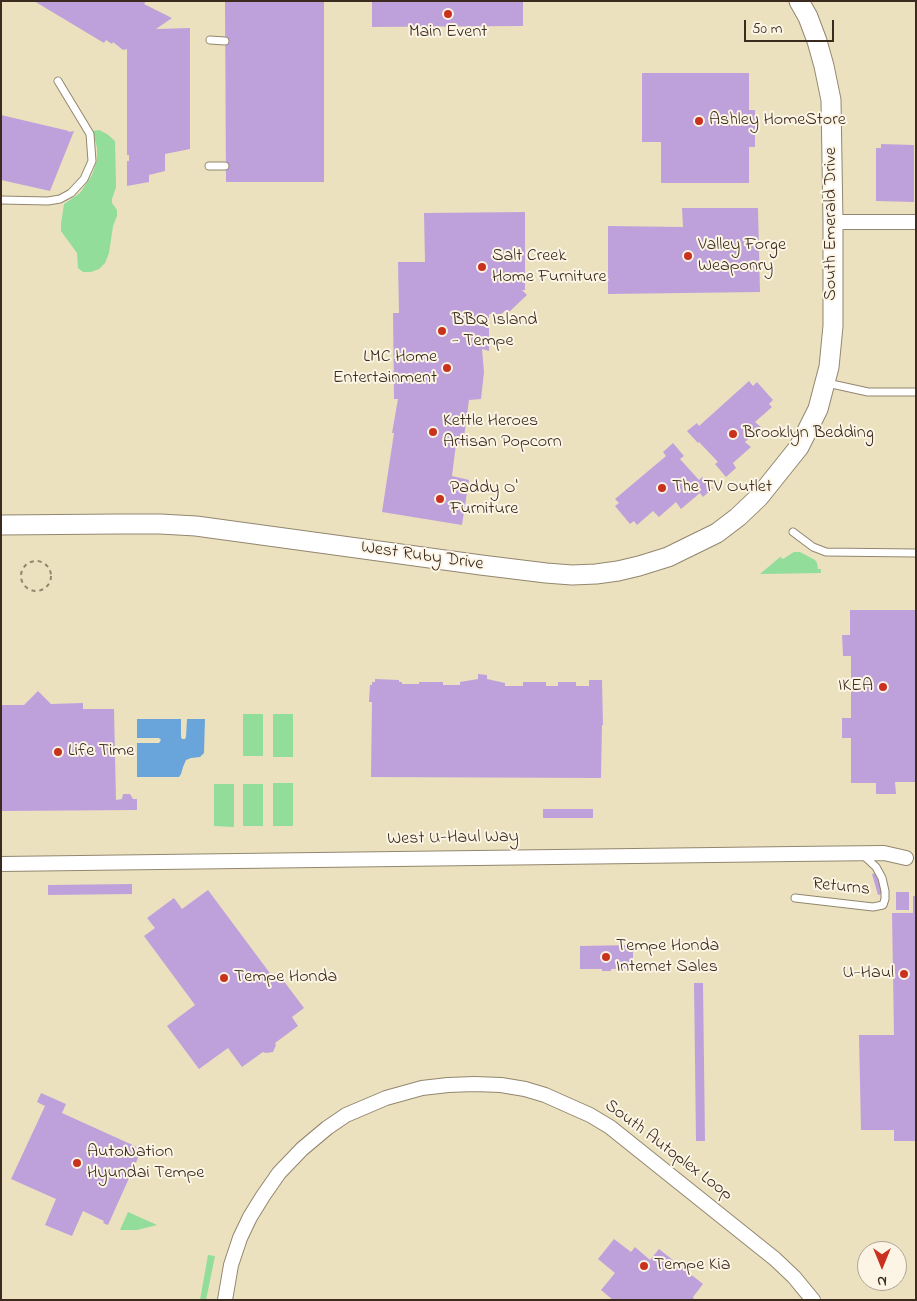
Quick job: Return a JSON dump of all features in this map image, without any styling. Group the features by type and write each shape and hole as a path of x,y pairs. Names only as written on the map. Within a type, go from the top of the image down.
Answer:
{"street":[{"name":"South Emerald Drive","path":"799,1 808,17 817,42 831,100 833,222 833,326 829,366 818,409 799,447"},
{"path":"833,222 916,222"},
{"name":"West Ruby Drive","path":"1,526 126,524 196,526 546,573 596,574 618,571 668,557 717,533 738,517 759,497 799,447"},
{"name":"West U-Haul Way","path":"1,864 862,853 891,854 906,858"},
{"name":"South Autoplex Loop","path":"225,1300 231,1266 240,1238 247,1224 279,1173 302,1149 346,1115 386,1098 422,1088 448,1084 501,1085 525,1090 545,1095 590,1115 610,1127 775,1259 794,1277 813,1300"}],"lane":[{"path":"210,40 226,41"},
{"path":"1,200 48,201 60,199 71,193 84,179 92,161 90,134 58,81"},
{"path":"208,166 226,166"},
{"path":"825,382 868,392 916,392"},
{"path":"793,532 813,547 826,552 916,553"},
{"name":"Returns","path":"795,898 873,907 883,904 886,899 886,891 882,878 876,867 862,853"}],"path":[{"path":"38,561 49,568 51,577 45,589 34,591 24,585 21,573 26,565 38,561"}],"green space":[{"path":"99,130 115,141 116,187 112,203 117,210 117,216 105,263 99,269 83,272 78,268 77,253 61,231 61,224 64,204 80,193 92,175 97,160 97,148 93,131"},
{"path":"794,552 800,552 815,560 818,569 821,569 821,573 760,574 780,557 783,559"},
{"path":"243,714 263,714 263,756 243,756"},
{"path":"273,714 293,714 293,757 273,757"},
{"path":"273,783 293,783 293,826 273,826"},
{"path":"214,784 234,784 234,827 214,826"},
{"path":"243,784 263,784 263,826 243,826"},
{"path":"128,1212 157,1225 137,1230 120,1230"},
{"path":"208,1255 215,1256 206,1300 200,1300"}],"water":[{"path":"137,719 181,719 181,737 185,739 187,719 205,719 204,753 200,757 186,760 179,777 137,777 137,743 159,743 161,740 159,738 137,738"}],"building":[{"path":"34,1 146,1 144,4 172,18 156,29 190,28 190,149 165,154 165,171 149,175 149,182 127,186 127,161 129,161 129,155 127,155 127,49 123,50 113,42 112,44 106,40 104,43"},
{"path":"225,1 324,1 324,182 226,182"},
{"name":"Main Event","path":"372,1 523,1 523,26 372,27"},
{"path":"642,73 749,73 749,110 755,110 755,147 749,147 749,183 661,183 661,142 642,142"},
{"path":"1,115 68,132 74,131 50,191 1,180"},
{"path":"881,144 914,145 914,202 876,201 876,148 881,148"},
{"path":"682,208 758,208 760,292 608,294 608,226 683,227"},
{"path":"525,212 525,290 522,290 527,295 507,314 505,311 501,314 489,314 489,351 482,349 484,372 481,399 469,400 463,444 456,444 452,476 469,480 462,525 382,512 398,399 394,399 393,313 399,313 398,262 425,262 424,213"},
{"path":"749,381 753,386 757,382 773,400 769,404 772,407 755,422 761,427 745,442 751,447 733,463 736,468 726,477 715,464 718,462 687,431 697,423 699,426"},
{"path":"673,443 684,456 680,459 699,480 702,477 713,488 703,497 700,493 681,509 676,502 659,517 653,511 637,525 634,521 630,524 615,506 619,503 615,499 666,456 663,452"},
{"name":"IKEA","path":"850,610 916,610 916,782 895,782 896,794 876,794 876,783 851,783 851,738 842,738 842,718 851,718 851,656 843,656 842,635 850,635"},
{"path":"478,674 487,675 487,679 505,683 505,686 523,686 523,682 546,682 546,686 558,686 558,682 576,682 576,686 589,686 589,680 602,680 601,778 371,777 372,702 369,702 370,685 372,685 372,682 375,682 375,679 399,680 402,684 443,682 443,685 460,685 460,682 478,679"},
{"name":"Life Time","path":"38,691 51,704 83,703 83,709 114,709 116,800 122,799 123,794 130,794 133,799 137,799 137,810 1,811 1,705 24,705"},
{"path":"543,809 593,809 593,818 543,818"},
{"path":"883,871 889,892 878,895 872,874"},
{"path":"132,884 132,894 48,895 48,885"},
{"name":"Tempe Honda","path":"208,890 275,980 280,976 304,1008 292,1017 298,1026 275,1043 273,1052 263,1052 242,1067 228,1048 199,1069 167,1026 195,1005 144,936 155,928 147,918 174,898 182,909"},
{"path":"896,892 909,892 909,910 896,910"},
{"name":"U-Haul","path":"913,896 916,896 916,1141 894,1141 894,1130 861,1130 859,1035 894,1035 892,913 913,913"},
{"name":"Tempe Honda Internet Sales","path":"633,945 633,968 611,969 611,971 580,969 580,946"},
{"path":"694,983 703,983 705,1141 696,1141"},
{"name":"AutoNation Hyundai Tempe","path":"41,1093 66,1104 62,1113 137,1147 139,1145 143,1147 108,1225 103,1223 104,1221 83,1211 72,1236 45,1225 56,1199 11,1179 45,1106 37,1102"},
{"name":"Tempe Kia","path":"614,1239 631,1252 635,1247 650,1260 659,1249 703,1284 693,1297 694,1299 613,1300 601,1290 615,1273 598,1259"}],"place":[{"name":"Main Event","path":"448,14"},
{"name":"Ashley HomeStore","path":"699,121"},
{"name":"Valley Forge Weaponry","path":"688,256"},
{"name":"Salt Creek Home Furniture","path":"482,267"},
{"name":"BBQ Island - Tempe","path":"442,331"},
{"name":"LMC Home Entertainment","path":"447,368"},
{"name":"Kettle Heroes Artisan Popcorn","path":"433,432"},
{"name":"Brooklyn Bedding","path":"733,434"},
{"name":"The TV Outlet","path":"662,488"},
{"name":"Paddy O' Furniture","path":"440,499"},
{"name":"IKEA","path":"883,687"},
{"name":"Life Time","path":"58,752"},
{"name":"Tempe Honda Internet Sales","path":"606,957"},
{"name":"U-Haul","path":"904,974"},
{"name":"Tempe Honda","path":"224,978"},
{"name":"AutoNation Hyundai Tempe","path":"77,1163"},
{"name":"Tempe Kia","path":"644,1266"}]}
